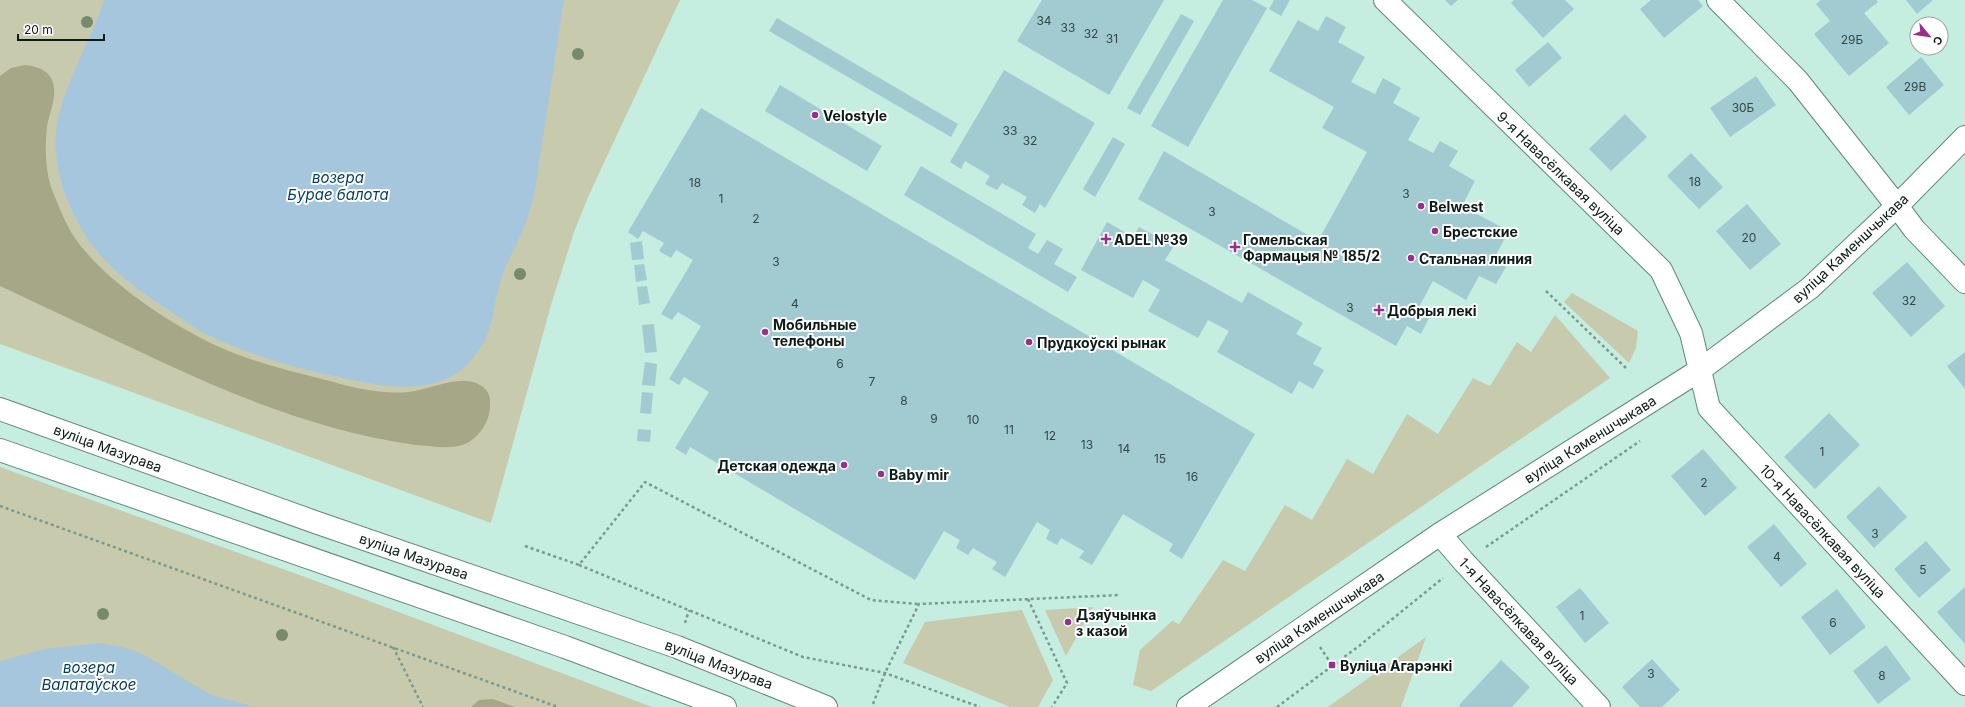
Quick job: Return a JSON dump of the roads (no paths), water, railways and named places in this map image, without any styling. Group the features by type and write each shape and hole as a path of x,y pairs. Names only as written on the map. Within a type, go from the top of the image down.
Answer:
{"street":[{"name":"9-я Навасёлкавая вуліца","path":"1385,0 1661,270 1692,333 1700,370"},
{"path":"1718,0 1798,81 1914,229 1965,282"},
{"name":"вуліца Каменшчыкава","path":"1188,707 1440,534 1700,370 1810,288 1897,206 1965,137"},
{"name":"10-я Навасёлкавая вуліца","path":"1700,370 1709,408 1965,684"},
{"name":"вуліца Мазурава","path":"0,409 312,521 677,647 826,707"},
{"path":"0,450 565,647 725,707"},
{"name":"1-я Навасёлкавая вуліца","path":"1440,534 1464,562 1599,707"}],"water":[{"name":"возера Бурае балота","path":"104,0 564,0 535,190 531,206 522,232 503,274 487,335 478,352 469,363 459,372 440,381 412,387 367,383 288,365 238,348 202,332 145,294 109,264 92,245 77,221 65,194 56,153 56,134 59,114 72,75"},
{"name":"возера Валатаўское","path":"99,643 123,647 141,653 211,695 255,707 0,707 0,661 45,649"}],"place":[{"name":"Velostyle","path":"815,115"},
{"name":"Belwest","path":"1421,206"},
{"name":"Брестские","path":"1435,231"},
{"name":"ADEL №39","path":"1106,239"},
{"name":"Гомельская Фармацыя № 185/2","path":"1235,247"},
{"name":"Стальная линия","path":"1411,258"},
{"name":"Добрыя лекі","path":"1379,310"},
{"name":"Мобильные телефоны","path":"765,332"},
{"name":"Прудкоўскі рынак","path":"1029,342"},
{"name":"Детская одежда","path":"844,465"},
{"name":"Baby mir","path":"881,474"},
{"name":"Дзяўчынка з казой","path":"1068,622"},
{"name":"Вуліца Агарэнкі","path":"1332,665"}]}
